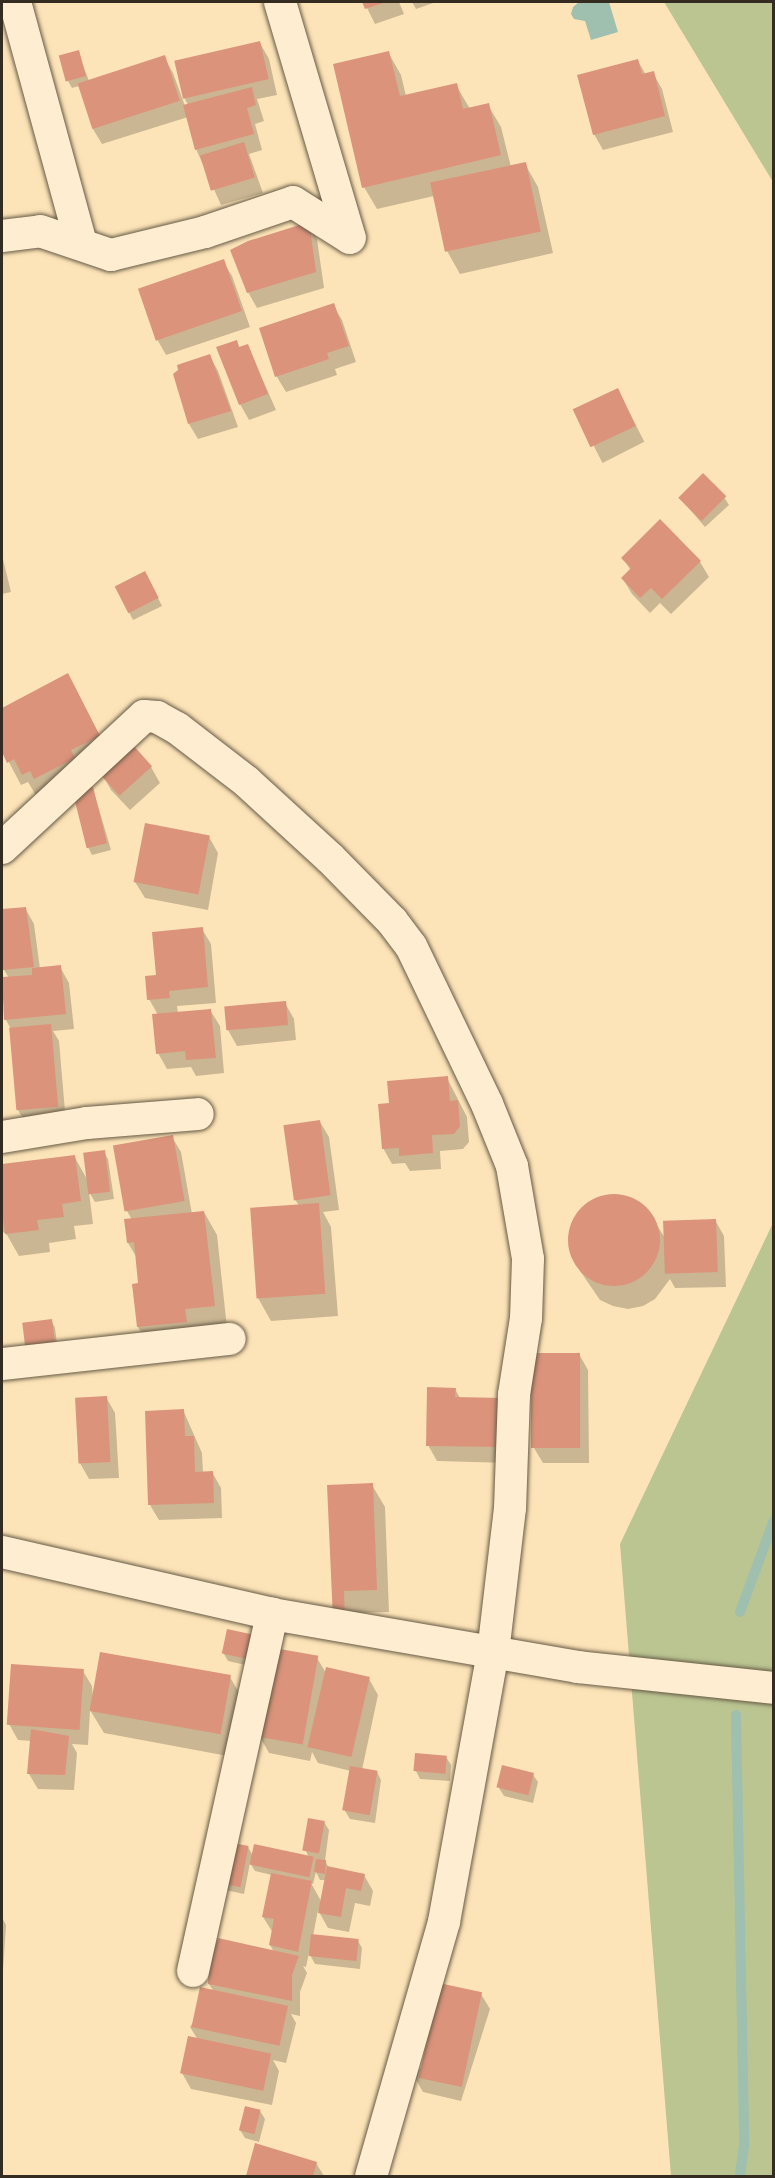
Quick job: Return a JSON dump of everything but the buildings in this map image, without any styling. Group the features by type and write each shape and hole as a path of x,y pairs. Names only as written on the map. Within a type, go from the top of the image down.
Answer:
{"street":[{"path":"15,2 81,243"},
{"path":"2,236 40,231 111,255 205,232 293,202 350,238 280,2"},
{"path":"2,848 144,716 158,717 177,728 247,782 367,894 411,946 487,1104 512,1166 528,1259 526,1318 514,1395 510,1508 493,1652 444,1922 371,2176"},
{"path":"2,1137 87,1123 198,1114"},
{"path":"2,1364 230,1339"},
{"path":"2,1552 272,1614 578,1667 774,1688"},
{"path":"193,1971 272,1614"}],"green space":[{"path":"664,2 773,2 773,182"},
{"path":"773,1223 773,2176 671,2176 620,1544"}],"shaded area":[{"path":"579,2 609,2 618,32 591,40 585,21 574,19 571,14 573,7"}],"waterway":[{"path":"740,1612 774,1520"},
{"path":"736,1715 744,2146 740,2176"}]}
